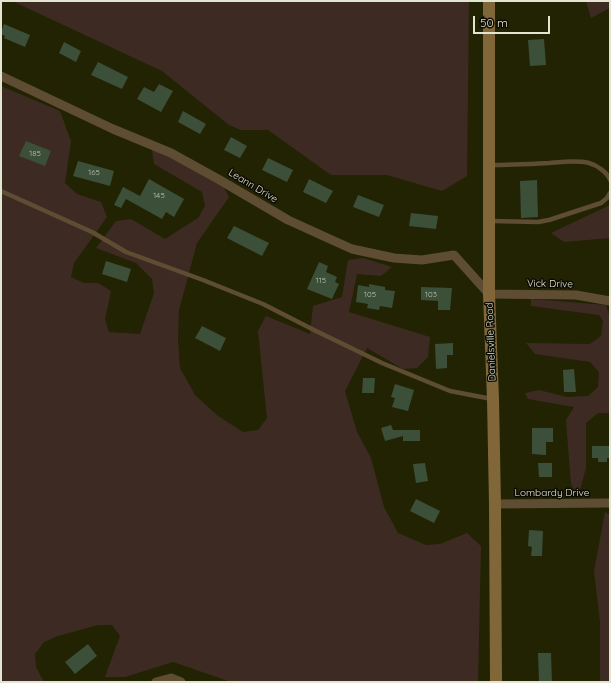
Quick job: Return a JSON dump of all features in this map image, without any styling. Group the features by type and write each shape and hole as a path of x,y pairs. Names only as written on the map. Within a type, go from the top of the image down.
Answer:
{"main road":[{"name":"Danielsville Road","path":"489,1 489,294 495,504 496,682"}],"street":[{"name":"Leann Drive","path":"1,76 113,129 171,153 218,178 288,220 352,249 394,258 422,260 454,255 489,294"},
{"name":"Vick Drive","path":"489,294 576,295 610,301"},
{"name":"Lombardy Drive","path":"495,504 610,503"},
{"path":"156,682 171,678 181,682"}],"lane":[{"path":"489,165 572,162 590,163 602,170 609,176 610,180"},
{"path":"1,191 92,232 126,252 263,304 382,363 450,391 493,399"},
{"path":"489,221 538,222 549,220 601,203 610,193"}],"shaded area":[{"path":"12,1 469,1 467,176 442,191 387,175 331,175 268,130 241,130 229,125 162,71"},
{"path":"586,1 610,1 610,8 591,18"},
{"path":"1,86 60,111 71,141 65,183 77,194 101,202 107,217 74,263 71,277 84,283 98,283 111,291 105,319 109,332 140,334 154,293 152,279 136,263 96,248 116,221 131,219 165,239 198,218 205,206 202,192 154,164 152,150 160,148 224,188 229,197 197,243 179,310 178,339 180,368 195,395 218,416 243,432 258,430 267,418 258,331 266,316 310,334 313,306 342,297 348,260 363,258 392,267 381,276 357,274 349,312 430,337 428,357 417,368 403,369 367,348 345,391 357,432 371,458 384,507 398,533 426,545 440,544 467,533 481,546 478,682 231,682 173,662 125,677 105,677 120,636 112,625 98,625 58,636 44,642 35,654 36,667 44,682 6,682 1,680"},
{"path":"610,205 610,238 564,242 551,233"},
{"path":"531,299 606,305 610,318 610,413 598,413 586,423 586,468 578,497 571,484 566,420 574,407 528,399 525,393 539,390 567,397 588,396 598,387 599,372 590,362 535,354 526,343 590,344 601,336 603,321 599,315 531,306"},
{"path":"605,512 610,515 610,682 600,682 600,622 594,571"}],"building":[{"path":"4,24 30,35 25,47 4,38 5,36 1,34 1,32"},
{"path":"544,39 546,65 530,66 528,40"},
{"path":"64,42 81,51 76,62 59,53"},
{"path":"98,62 128,77 122,89 91,75"},
{"path":"159,84 173,91 161,112 137,99 144,87 154,92"},
{"path":"183,111 206,124 200,134 178,122"},
{"path":"231,137 247,146 240,158 224,150"},
{"path":"26,141 51,151 45,166 19,156"},
{"path":"268,158 293,170 287,182 262,170"},
{"path":"78,161 114,171 110,186 73,176"},
{"path":"149,179 184,199 174,217 166,212 162,219 126,199 121,208 114,205 123,187 140,196"},
{"path":"309,179 333,191 326,203 303,192"},
{"path":"537,180 538,217 521,218 520,181"},
{"path":"358,195 384,205 379,217 353,207"},
{"path":"411,213 438,216 436,229 409,226"},
{"path":"234,226 269,243 262,256 227,238"},
{"path":"106,261 131,269 127,282 102,274"},
{"path":"319,262 328,266 326,272 337,277 335,282 339,284 332,299 307,289"},
{"path":"369,284 385,287 385,290 395,291 392,308 380,306 379,310 367,308 368,304 356,302 358,285 369,287"},
{"path":"421,287 452,288 450,310 438,310 438,301 421,300"},
{"path":"202,326 226,338 220,351 195,338"},
{"path":"453,343 453,355 447,355 447,368 436,369 435,344"},
{"path":"574,369 576,392 564,392 563,370"},
{"path":"363,378 375,378 374,393 362,393"},
{"path":"395,384 414,390 408,411 392,407 395,398 391,397"},
{"path":"391,425 393,430 420,430 420,441 403,441 403,436 385,441 381,428"},
{"path":"532,428 553,428 553,442 546,442 546,455 532,454"},
{"path":"592,446 610,446 610,458 607,458 607,462 598,462 598,458 592,458"},
{"path":"425,463 428,481 416,483 413,464"},
{"path":"538,463 552,463 552,477 539,477"},
{"path":"416,499 440,511 434,523 410,511"},
{"path":"529,530 543,531 542,556 531,556 532,547 528,546"},
{"path":"88,644 97,656 75,674 65,662"},
{"path":"538,653 551,653 552,682 539,682"}]}
